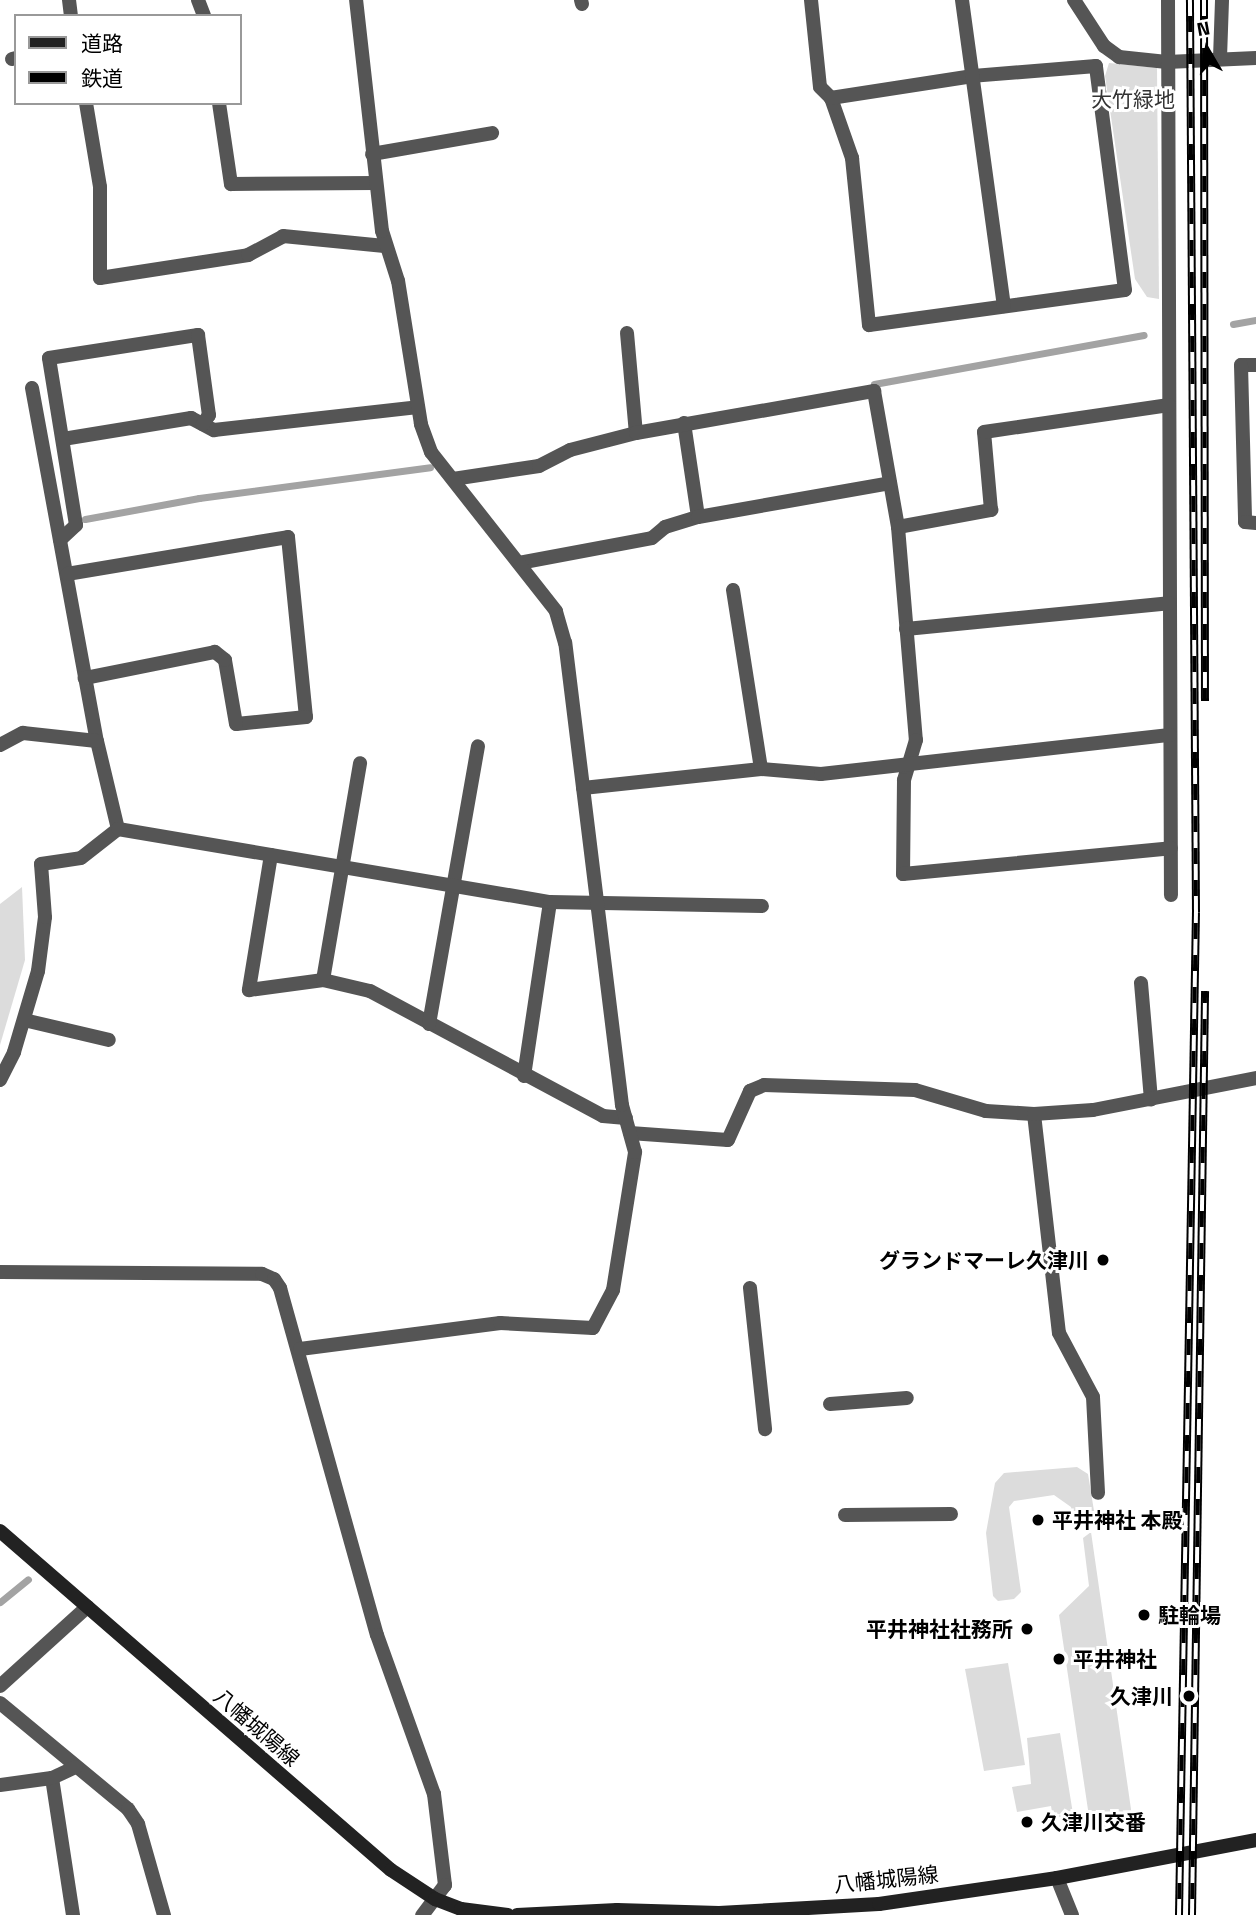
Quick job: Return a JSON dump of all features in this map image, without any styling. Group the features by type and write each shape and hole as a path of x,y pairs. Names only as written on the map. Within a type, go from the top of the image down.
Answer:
{"main road":[{"name":"八幡城陽線","path":"0,1531 391,1870 435,1899 461,1909 508,1915"},
{"name":"八幡城陽線","path":"517,1915 617,1910 719,1914 879,1904 1058,1878 1256,1840"}],"street":[{"path":"300,1349 500,1323 593,1328 613,1290 635,1153 626,1118 565,643 556,611 431,452 418,407 398,281 384,246 356,0"},
{"path":"811,0 820,88 831,98 852,158 869,325 1125,290 1096,66 1104,46"},
{"path":"962,0 1004,306"},
{"path":"1074,0 1104,46 1119,57 1167,62 1256,58"},
{"path":"1167,0 1171,895"},
{"path":"1220,58 1222,0"},
{"path":"831,98 973,76 1096,66"},
{"path":"86,105 100,187 100,278 248,255 283,236 384,246"},
{"path":"219,105 231,184 376,183"},
{"path":"372,154 492,133"},
{"path":"627,333 636,433"},
{"path":"60,540 76,525 49,358 198,335 209,415 203,424"},
{"path":"1256,365 1241,365 1245,522 1256,523"},
{"path":"32,388 97,741 118,829"},
{"path":"453,478 539,466 570,450 636,433 874,391 898,527 916,740 904,780 903,874 1171,848"},
{"path":"898,527 991,510 984,432 1169,405"},
{"path":"63,439 191,418 214,430 418,407"},
{"path":"684,424 698,517"},
{"path":"30,463 46,460"},
{"path":"519,563 652,538 665,527 698,517 890,483"},
{"path":"66,575 288,537 306,717 236,724 225,660 215,652 85,678"},
{"path":"733,590 761,769"},
{"path":"906,629 1170,603"},
{"path":"0,745 23,733 97,741"},
{"path":"583,788 761,769 821,774 1170,735"},
{"path":"429,1024 478,746"},
{"path":"323,981 360,763"},
{"path":"0,1080 24,1020 38,971 45,918 41,864 81,858 118,829 550,902 762,906"},
{"path":"271,855 249,990 323,981 370,991 603,1116 626,1118"},
{"path":"524,1076 550,902"},
{"path":"1141,983 1151,1100"},
{"path":"24,1020 108,1040"},
{"path":"630,1133 727,1140 750,1091 764,1084 915,1090 986,1111 1034,1114 1151,1100 1256,1078"},
{"path":"1034,1114 1059,1333 1093,1397 1098,1493"},
{"path":"0,1272 262,1275 274,1279 280,1288 300,1349 377,1635 434,1794 445,1885 422,1915"},
{"path":"750,1288 765,1429"},
{"path":"830,1404 907,1398"},
{"path":"845,1515 951,1514"},
{"path":"0,1686 87,1607"},
{"path":"0,1703 128,1809 138,1824 164,1915"},
{"path":"0,1785 52,1778 76,1768"},
{"path":"52,1778 73,1915"},
{"path":"1058,1878 1072,1915"}],"green space":[{"name":"大竹緑地","path":"1109,63 1157,68 1159,299 1147,297 1135,279 1105,76"},
{"path":"22,887 25,960 0,1045 0,904"},
{"path":"1077,1467 1088,1474 1095,1517 1089,1523 1074,1522 1071,1507 1054,1495 1014,1501 1009,1507 1021,1592 1014,1599 998,1601 993,1596 986,1533 995,1483 1004,1473"},
{"path":"1091,1532 1133,1823 1091,1830 1059,1615 1089,1586 1083,1538"},
{"path":"1008,1663 1025,1765 984,1771 965,1669"},
{"path":"1060,1733 1073,1814 1053,1818 1051,1806 1017,1812 1012,1787 1031,1784 1027,1738"}],"waterway":[{"path":"1233,324 1256,320"},
{"path":"874,384 1144,335"},
{"path":"85,519 199,498 430,467"},
{"path":"0,1602 28,1579"}],"railway":[{"path":"1179,1915 1196,912 1190,0"},
{"path":"1204,0 1205,701"},
{"path":"1192,1915 1205,991"}],"place":[{"name":"グランドマーレ久津川","path":"1103,1260"},
{"name":"平井神社 本殿","path":"1038,1520"},
{"name":"駐輪場","path":"1144,1615"},
{"name":"平井神社社務所","path":"1027,1629"},
{"name":"平井神社","path":"1059,1659"},
{"name":"久津川","path":"1189,1696"},
{"name":"久津川交番","path":"1027,1822"}]}
